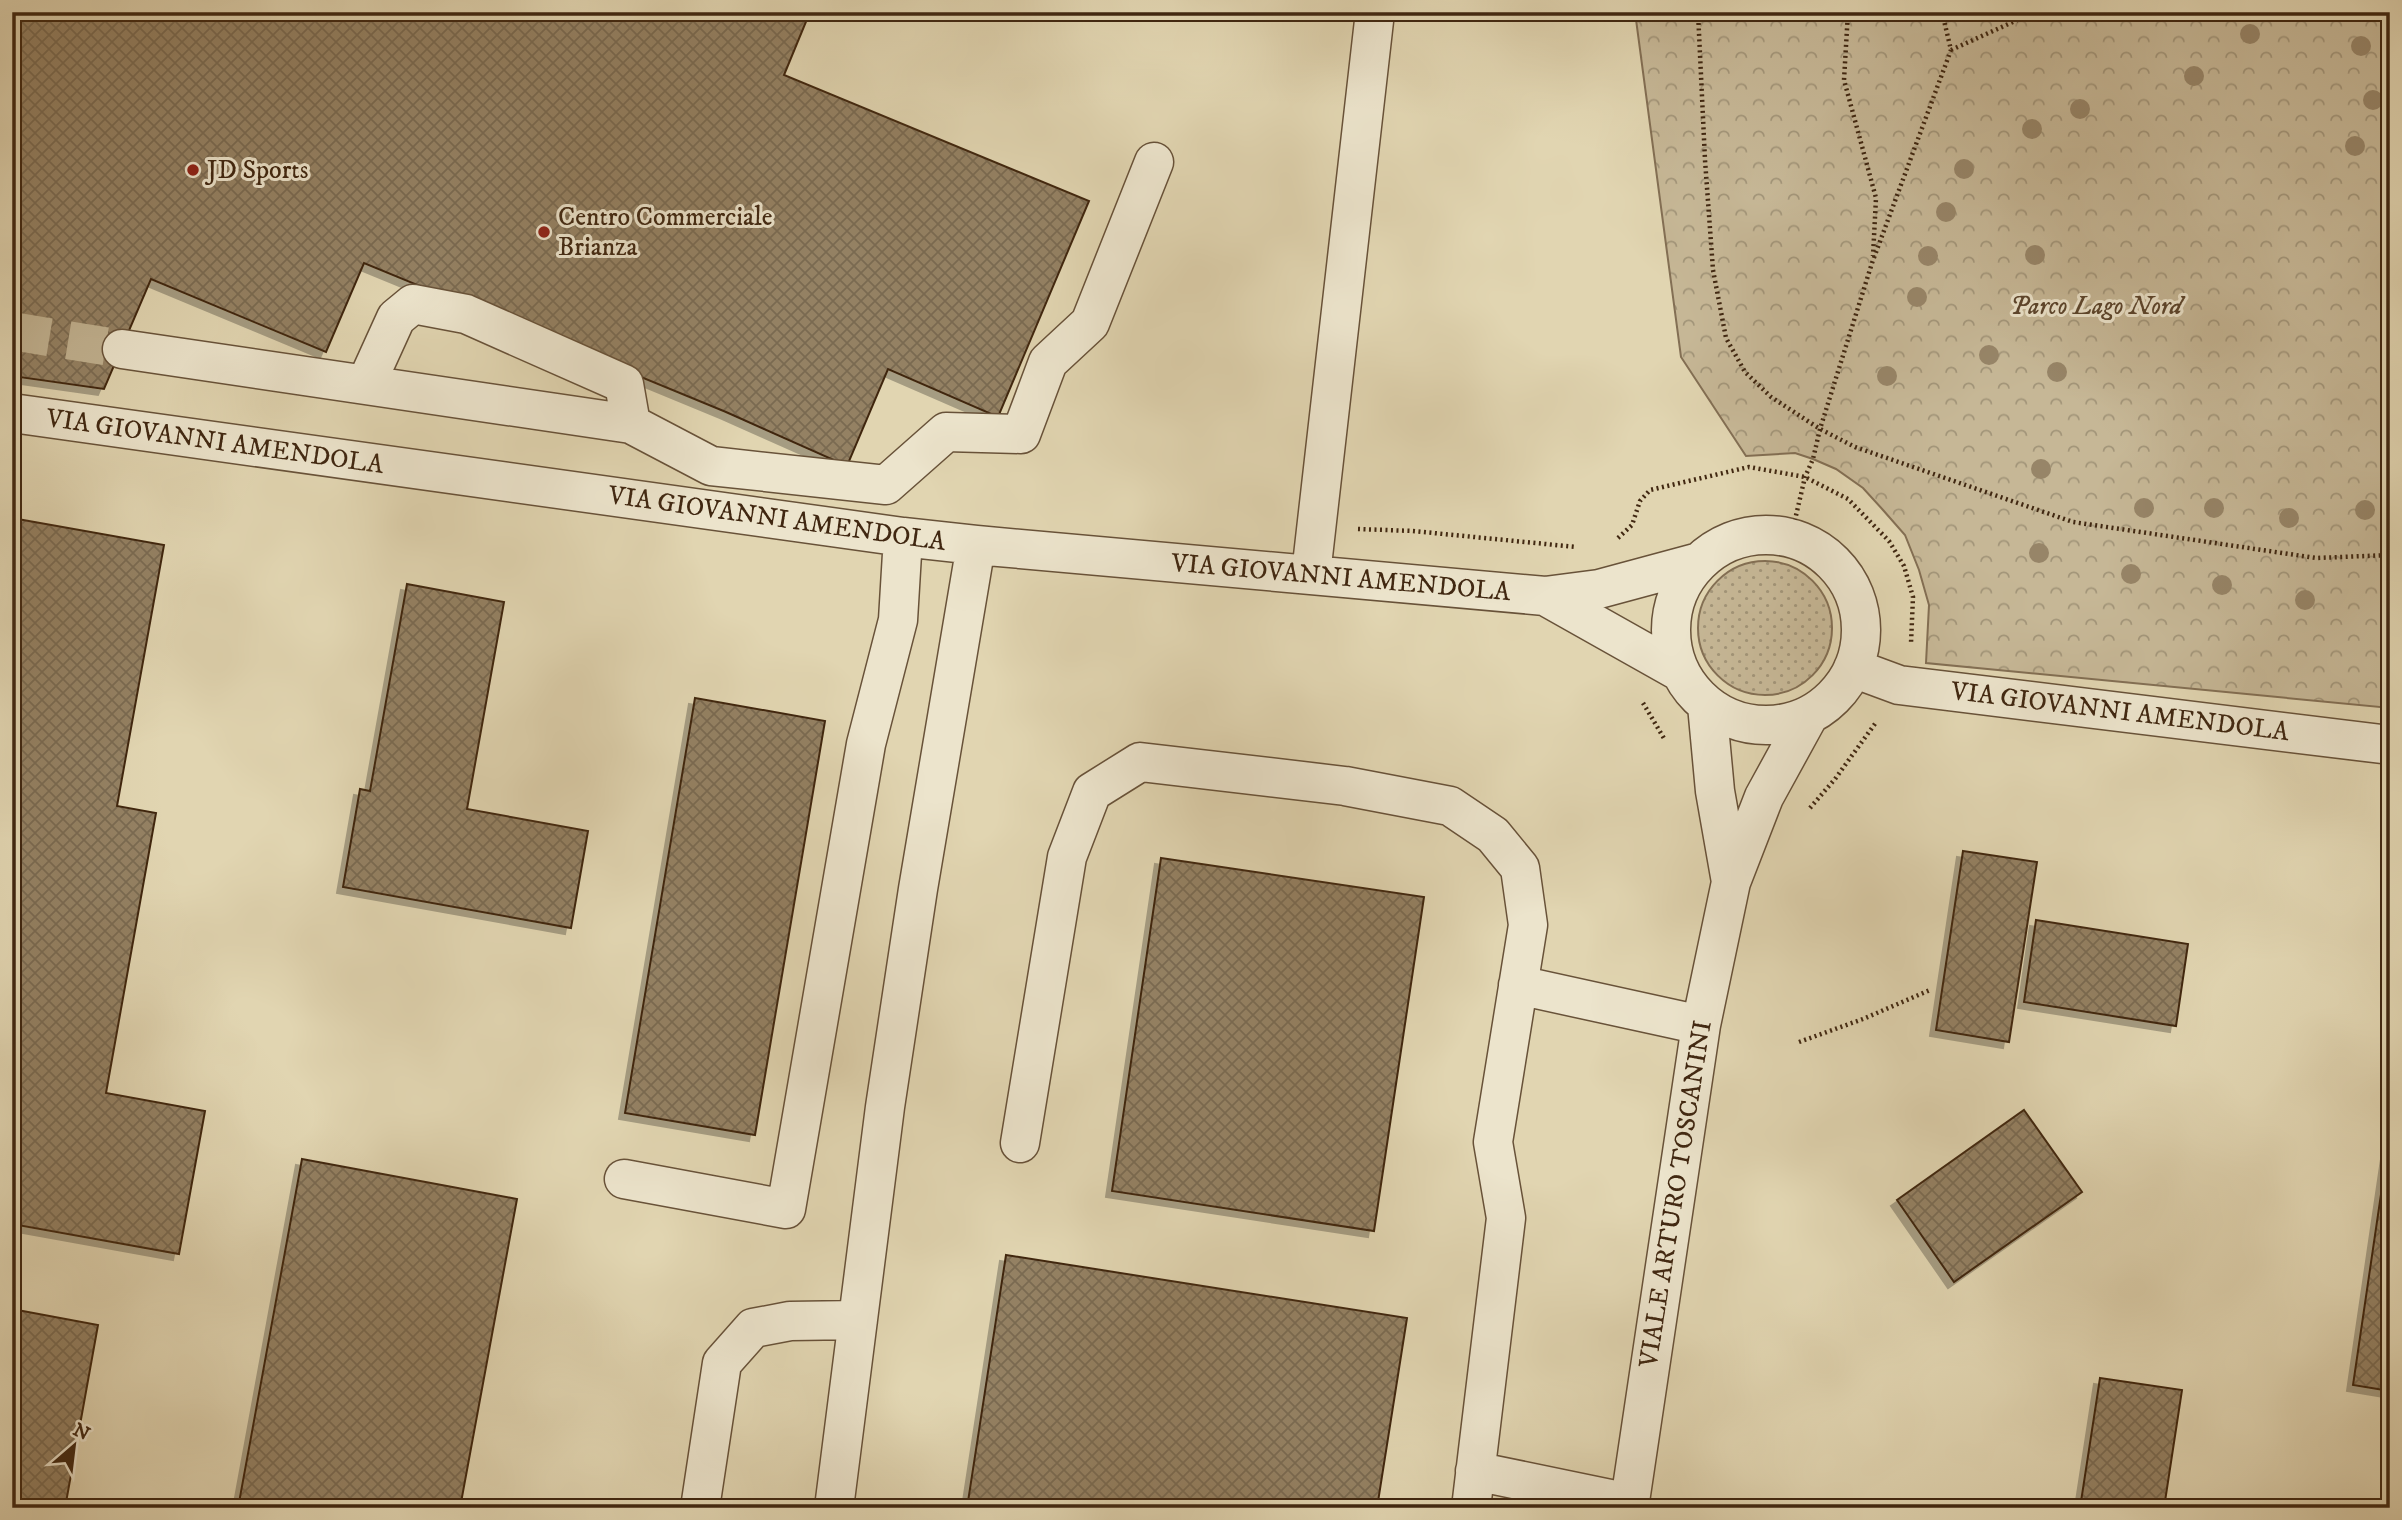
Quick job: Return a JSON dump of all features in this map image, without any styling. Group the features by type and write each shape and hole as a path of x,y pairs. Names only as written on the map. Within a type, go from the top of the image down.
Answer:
{"street":[{"path":"1311,574 1375,12"},
{"path":"122,349 631,424 710,466 886,485 946,432 1021,434 1048,362 1090,323 1154,162"},
{"path":"366,384 396,318 413,304 466,314 624,384 631,424"},
{"name":"VIA GIOVANNI AMENDOLA","path":"12,413 902,537 1545,596 1584,591 1699,562"},
{"path":"1748,536 1791,537 1829,559 1852,589 1858,606 1860,640 1853,668 1835,696 1809,715 1777,725 1744,723 1707,705 1690,688 1680,672 1671,640 1671,617 1679,588 1699,562 1717,548 1748,536"},
{"path":"624,1179 786,1209 866,744 898,620 902,537"},
{"path":"834,1508 885,1107 918,889 976,545"},
{"name":"VIA GIOVANNI AMENDOLA","path":"1545,596 1680,672"},
{"name":"VIA GIOVANNI AMENDOLA","path":"1853,668 1899,685 2390,745"},
{"name":"VIALE ARTURO TOSCANINI","path":"1707,705 1715,792 1731,882"},
{"name":"VIALE ARTURO TOSCANINI","path":"1629,1506 1701,1025 1731,882 1764,797 1809,715"},
{"path":"1020,1143 1067,857 1092,793 1140,762 1345,786 1450,806 1493,835 1520,868 1528,925 1493,1142 1506,1218 1473,1489 1629,1506"},
{"path":"1518,985 1701,1025"},
{"path":"700,1508 722,1363 753,1328 790,1321 858,1320"}],"path":[{"path":"1698,12 1713,270 1726,338 1745,372 1771,397 1820,429 1855,447 2073,522 2316,558 2390,555"},
{"path":"1848,12 1843,80 1876,198 1872,263"},
{"path":"1791,537 1805,477 1813,460 1820,429 1872,263 1951,50 1942,12"},
{"path":"1951,50 2035,12"},
{"path":"1614,542 1632,525 1640,501 1650,490 1749,467 1805,477 1848,499 1889,541 1904,566 1913,597 1910,656 1899,685 1885,710 1808,812"},
{"path":"1315,528 1413,531 1586,548 1584,591"},
{"path":"1637,696 1668,745"},
{"path":"1799,1042 1863,1019 1930,990"}],"green space":[{"name":"Parco Lago Nord","path":"1635,12 2390,12 2390,708 1926,663 1929,605 1905,535 1863,488 1836,469 1795,453 1746,456 1681,357"},
{"path":"1765,561 1791,566 1812,581 1827,602 1832,628 1827,654 1812,675 1791,690 1765,695 1739,690 1718,675 1703,654 1698,628 1703,602 1718,581 1739,566"}],"building":[{"name":"Centro Commerciale Brianza","path":"12,12 810,12 784,75 1089,201 998,417 888,369 847,466 726,412 364,263 326,352 151,279 104,389 12,376"},
{"path":"12,518 164,545 117,806 156,813 106,1093 205,1111 179,1254 12,1224"},
{"path":"407,584 504,602 467,809 588,831 571,928 343,887 360,789 370,791"},
{"path":"695,698 825,721 755,1135 625,1113"},
{"path":"1963,851 2037,862 2009,1042 1936,1030"},
{"path":"1161,858 1424,897 1374,1231 1112,1191"},
{"path":"2036,920 2188,944 2176,1026 2024,1002"},
{"path":"2024,1110 2082,1192 1954,1282 1897,1200"},
{"path":"2390,1133 2390,1391 2353,1385"},
{"path":"302,1159 517,1199 460,1508 238,1508"},
{"path":"1006,1255 1407,1318 1377,1508 967,1508"},
{"path":"12,1309 98,1325 65,1508 12,1508"},
{"path":"2100,1378 2182,1390 2164,1508 2080,1508"}],"tunnel":[{"path":"12,331 122,349"}],"place":[{"name":"JD Sports","path":"193,170"},
{"name":"Centro Commerciale Brianza","path":"544,232"}]}
